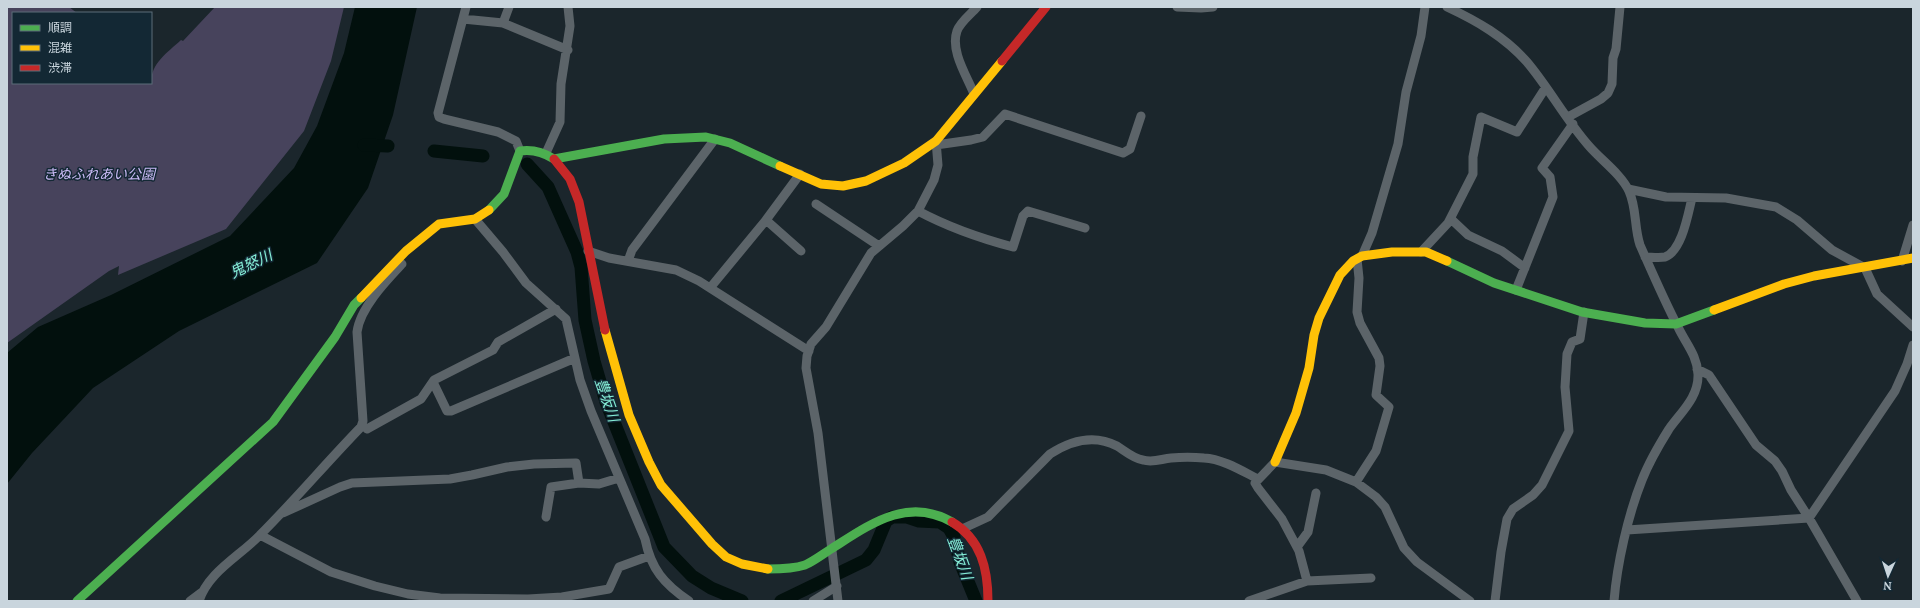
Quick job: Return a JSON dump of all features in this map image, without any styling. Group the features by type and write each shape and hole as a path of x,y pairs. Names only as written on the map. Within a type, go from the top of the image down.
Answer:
{"street":[{"path":"77,601 273,422 335,337 354,305 406,251 439,224 475,219 494,206 504,194 510,181 518,154 516,142 498,132 444,119 439,117 438,113 466,7"},
{"path":"503,23 509,7"},
{"path":"546,153 560,122 561,84 568,50 570,26 568,7"},
{"path":"974,94 958,57 955,40 957,30 977,7"},
{"path":"554,159 664,139 687,137 715,139 821,184 843,186 866,181 904,163 936,143 974,94 1046,7"},
{"path":"1177,7 1213,7"},
{"path":"1307,581 1297,547 1282,519 1255,482 1275,462 1296,413 1309,368 1314,335 1319,318 1340,275 1360,257 1372,233 1398,144 1406,92 1421,36 1425,7"},
{"path":"1447,7 1471,18 1494,32 1527,62 1588,145 1628,189 1636,213 1636,233 1645,257 1676,324 1693,352 1697,369 1697,386 1693,398 1652,457 1642,480 1627,530 1614,601"},
{"path":"1516,290 1553,197 1550,177 1542,168 1570,120 1608,93 1612,84 1613,58 1616,49 1620,7"},
{"path":"463,19 503,23 568,50"},
{"path":"1421,252 1451,219 1473,174 1473,157 1482,117 1517,132 1546,87"},
{"path":"936,143 971,140 983,137 1005,114 1123,153 1130,149 1141,116"},
{"path":"628,261 632,250 715,139"},
{"path":"838,601 818,432 806,368 809,351 811,344 826,327 858,271 871,253 918,211 934,180 938,165 936,143"},
{"path":"518,154 529,149 546,153 564,169 575,188 608,350 631,420 659,482 715,547 727,558 742,564 767,569 786,570 803,566 833,550 873,522 901,511 936,513 951,520 962,529 978,548 986,563 988,573 988,601"},
{"path":"710,288 766,220 800,174"},
{"path":"1628,189 1666,197 1726,198 1776,207 1797,220 1832,250 1864,268 1877,294 1913,327"},
{"path":"1645,257 1663,257 1670,254 1678,245 1692,198"},
{"path":"816,204 879,246"},
{"path":"918,211 944,225 986,240 1013,246 1024,216 1028,211 1085,228"},
{"path":"475,219 503,252 526,283 566,319 580,380 590,411 645,539 649,556 661,578 676,592 689,601"},
{"path":"1451,219 1468,235 1502,251 1525,268"},
{"path":"766,220 801,251"},
{"path":"1902,261 1913,225"},
{"path":"190,601 200,597 212,578 260,535 360,427 363,420 357,332 358,323 380,288 404,261 406,251"},
{"path":"588,251 628,261 676,270 710,288 809,351"},
{"path":"1360,257 1392,252 1426,252 1460,266 1473,275 1487,281 1584,312 1645,323 1676,324 1784,284 1814,276 1913,258"},
{"path":"1356,482 1376,451 1389,407 1376,395 1380,366 1379,358 1360,323 1357,312 1360,257"},
{"path":"367,429 421,398 433,382 493,350 498,342 556,309"},
{"path":"1495,601 1504,530 1507,520 1513,510 1542,485 1569,431 1565,387 1567,354 1572,342 1580,339 1584,312"},
{"path":"1809,518 1895,391 1907,364 1913,345"},
{"path":"433,382 447,410 450,411 575,358"},
{"path":"1697,369 1709,375 1756,445 1775,461 1782,471 1791,490 1857,601"},
{"path":"962,529 988,517 1050,454 1078,440 1101,440 1113,444 1142,460 1154,462 1170,458 1205,458 1229,465 1258,479"},
{"path":"1275,462 1326,470 1356,482 1376,497 1385,507 1404,548 1417,562 1470,601"},
{"path":"279,515 352,483 450,479 507,467 534,464 576,463 579,483"},
{"path":"546,517 551,486 579,483 599,484 619,478"},
{"path":"1297,547 1308,532 1312,519 1316,493"},
{"path":"1627,530 1809,518"},
{"path":"260,535 331,572 375,586 408,594 440,598 528,599 562,597 609,589 619,567 649,556"},
{"path":"1249,601 1307,581 1371,578"},
{"path":"813,601 837,584"}],"green space":[{"name":"きぬふれあい公園","path":"7,7 69,7 76,12 12,12 12,84 152,84 154,70 165,54 181,40 183,41 215,7 344,7 331,61 304,131 226,229 118,275 119,266 109,271 7,343"}],"water":[{"name":"鬼怒川","path":"355,7 417,7 393,115 368,188 317,263 179,331 93,388 32,453 7,484 7,353 38,327 111,295 230,236 294,168 317,126 344,53"}],"waterway":[{"name":"豊坂川","path":"364,145 388,146"},
{"name":"豊坂川","path":"434,151 483,156"},
{"name":"豊坂川","path":"527,164 548,187 577,252 581,267 585,320 594,361 606,402 664,547 692,576 711,588 742,601"},
{"name":"豊坂川","path":"781,601 866,560 874,550 886,521 892,517 907,517 919,521 940,522 949,528 954,537 960,562 976,601"}],"traffic: fast":[{"path":"489,210 504,194 520,151 529,150 538,152 554,159 664,139 706,137 730,143 780,166"},
{"path":"1447,261 1494,283 1582,312 1645,323 1676,324 1714,310"},
{"path":"77,601 273,422 335,337 354,305 361,298"},
{"path":"768,569 782,569 805,565 874,523 904,513 919,512 935,515 952,522"}],"traffic: slow":[{"path":"780,166 821,184 843,186 866,181 904,163 936,141 1002,61"},
{"path":"361,298 406,251 439,224 475,219 489,210"},
{"path":"1275,462 1296,413 1309,368 1314,335 1319,318 1340,275 1353,261 1362,256 1392,252 1426,252 1447,261"},
{"path":"1714,310 1784,284 1814,276 1913,258"},
{"path":"605,330 629,415 649,462 661,485 712,544 726,557 742,564 768,569"}],"traffic: jam":[{"path":"1002,61 1046,7"},
{"path":"554,159 570,179 579,202 605,330"},
{"path":"952,522 970,537 981,556 988,589 988,601"}]}
